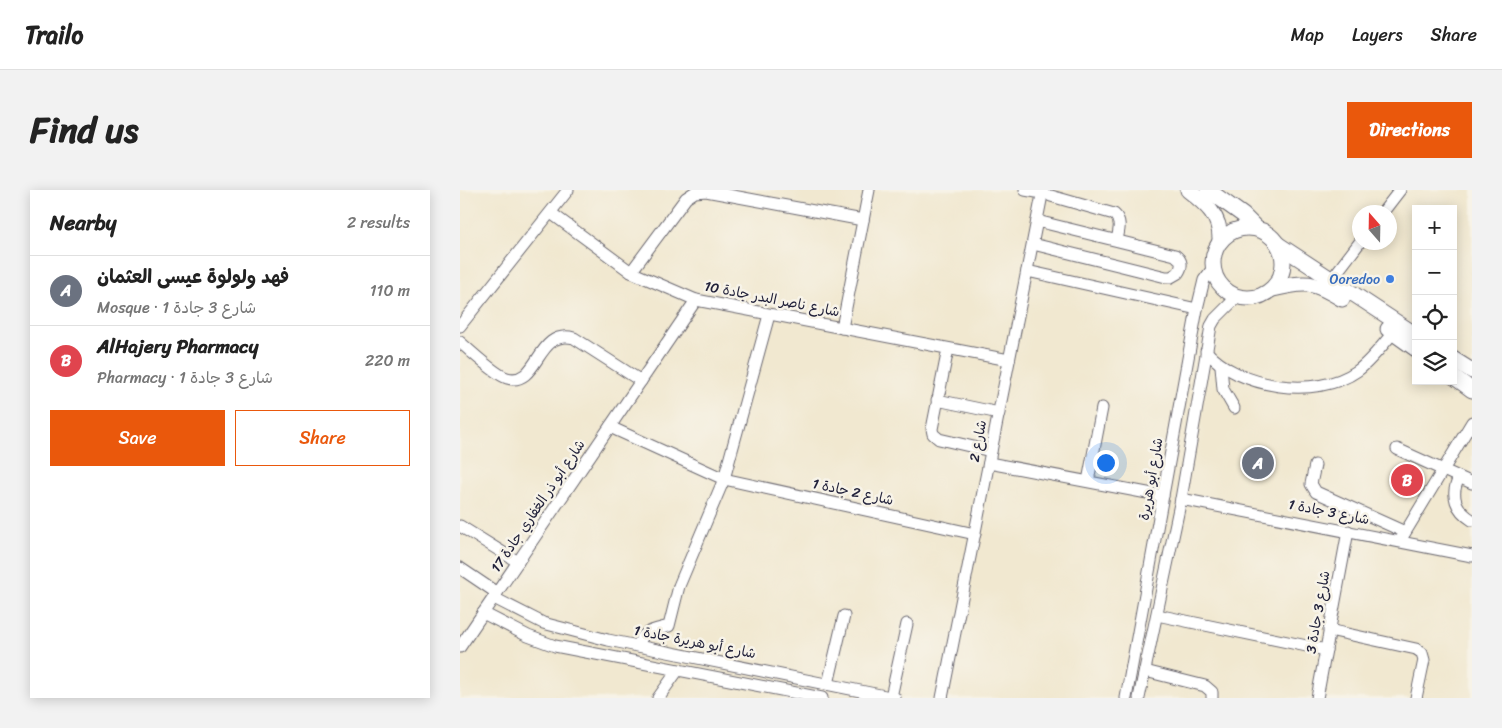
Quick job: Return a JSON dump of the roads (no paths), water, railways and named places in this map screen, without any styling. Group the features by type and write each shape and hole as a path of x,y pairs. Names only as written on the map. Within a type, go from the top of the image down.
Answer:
{"main road":[{"path":"1188,190 1206,204 1215,215 1220,228 1220,241"},
{"path":"1208,190 1243,215 1257,229"},
{"path":"1412,332 1279,245 1266,232 1257,229 1241,228 1226,235 1220,241 1214,254 1213,268 1218,282 1223,289 1237,297 1260,297 1273,289 1296,283 1312,283 1323,287 1394,332 1412,346"},
{"path":"1273,289 1278,283 1284,268 1279,245"},
{"path":"1457,362 1472,371"},
{"path":"1457,379 1472,390"}],"street":[{"path":"460,326 568,190"},
{"path":"631,272 686,198 691,193 699,190 863,220"},
{"path":"842,328 869,190"},
{"path":"1025,190 1045,193 1114,214 1120,225 1117,240"},
{"path":"1388,205 1400,190"},
{"name":"شارع 2","path":"942,698 1037,221 1045,193"},
{"name":"شارع ناصر البدر جادة 10","path":"551,213 631,272 696,300 1009,360"},
{"path":"1033,244 1166,276 1175,276 1180,270 1180,261 1175,255 1037,221"},
{"path":"1331,280 1354,250"},
{"name":"شارع أبو هريرة","path":"1126,698 1196,309 1201,288 1207,274 1213,268"},
{"path":"1027,271 1196,309"},
{"path":"1141,698 1181,499 1211,326 1215,319 1237,297"},
{"name":"شارع أبو ذر الغفاري جادة 17","path":"460,647 696,300"},
{"path":"639,646 639,640 644,634 668,626 680,586 724,479 769,315"},
{"path":"1206,352 1221,366 1239,375 1268,384 1307,388 1341,379 1357,371 1394,332"},
{"path":"460,342 506,378 518,379 525,376 551,341 566,336 574,338 641,381"},
{"path":"948,349 932,429 935,436 939,439 991,450"},
{"path":"1221,366 1223,389 1227,399 1234,408"},
{"path":"938,400 999,412"},
{"path":"1088,481 1102,408"},
{"path":"1315,465 1311,484 1316,492 1402,536 1472,422"},
{"name":"شارع 2 جادة 1","path":"610,427 724,479 975,534"},
{"path":"1397,449 1472,483"},
{"path":"989,463 1163,496"},
{"path":"1459,478 1455,486 1455,501 1460,510 1472,520"},
{"name":"شارع 3 جادة 1","path":"1181,499 1348,531 1402,536 1472,556"},
{"path":"460,526 518,562"},
{"name":"شارع 3 جادة 3","path":"1317,698 1348,531"},
{"name":"شارع أبو هريرة جادة 1","path":"460,568 495,595 543,623 608,640 893,698"},
{"path":"483,613 528,636 555,646 762,686 807,697 822,698"},
{"path":"1157,615 1326,650"},
{"path":"828,684 844,616"},
{"path":"893,698 907,624"},
{"path":"1329,630 1416,649 1422,653 1424,660 1416,698"},
{"path":"658,698 678,670"},
{"path":"1145,671 1205,686 1212,692 1212,698"},
{"path":"762,686 766,698"}],"place":[{"name":"Ooredoo","path":"1390,279"},
{"name":"فهد ولولوة عيسى العثمان","path":"1258,463"},
{"name":"AlHajery Pharmacy","path":"1407,480"}]}
